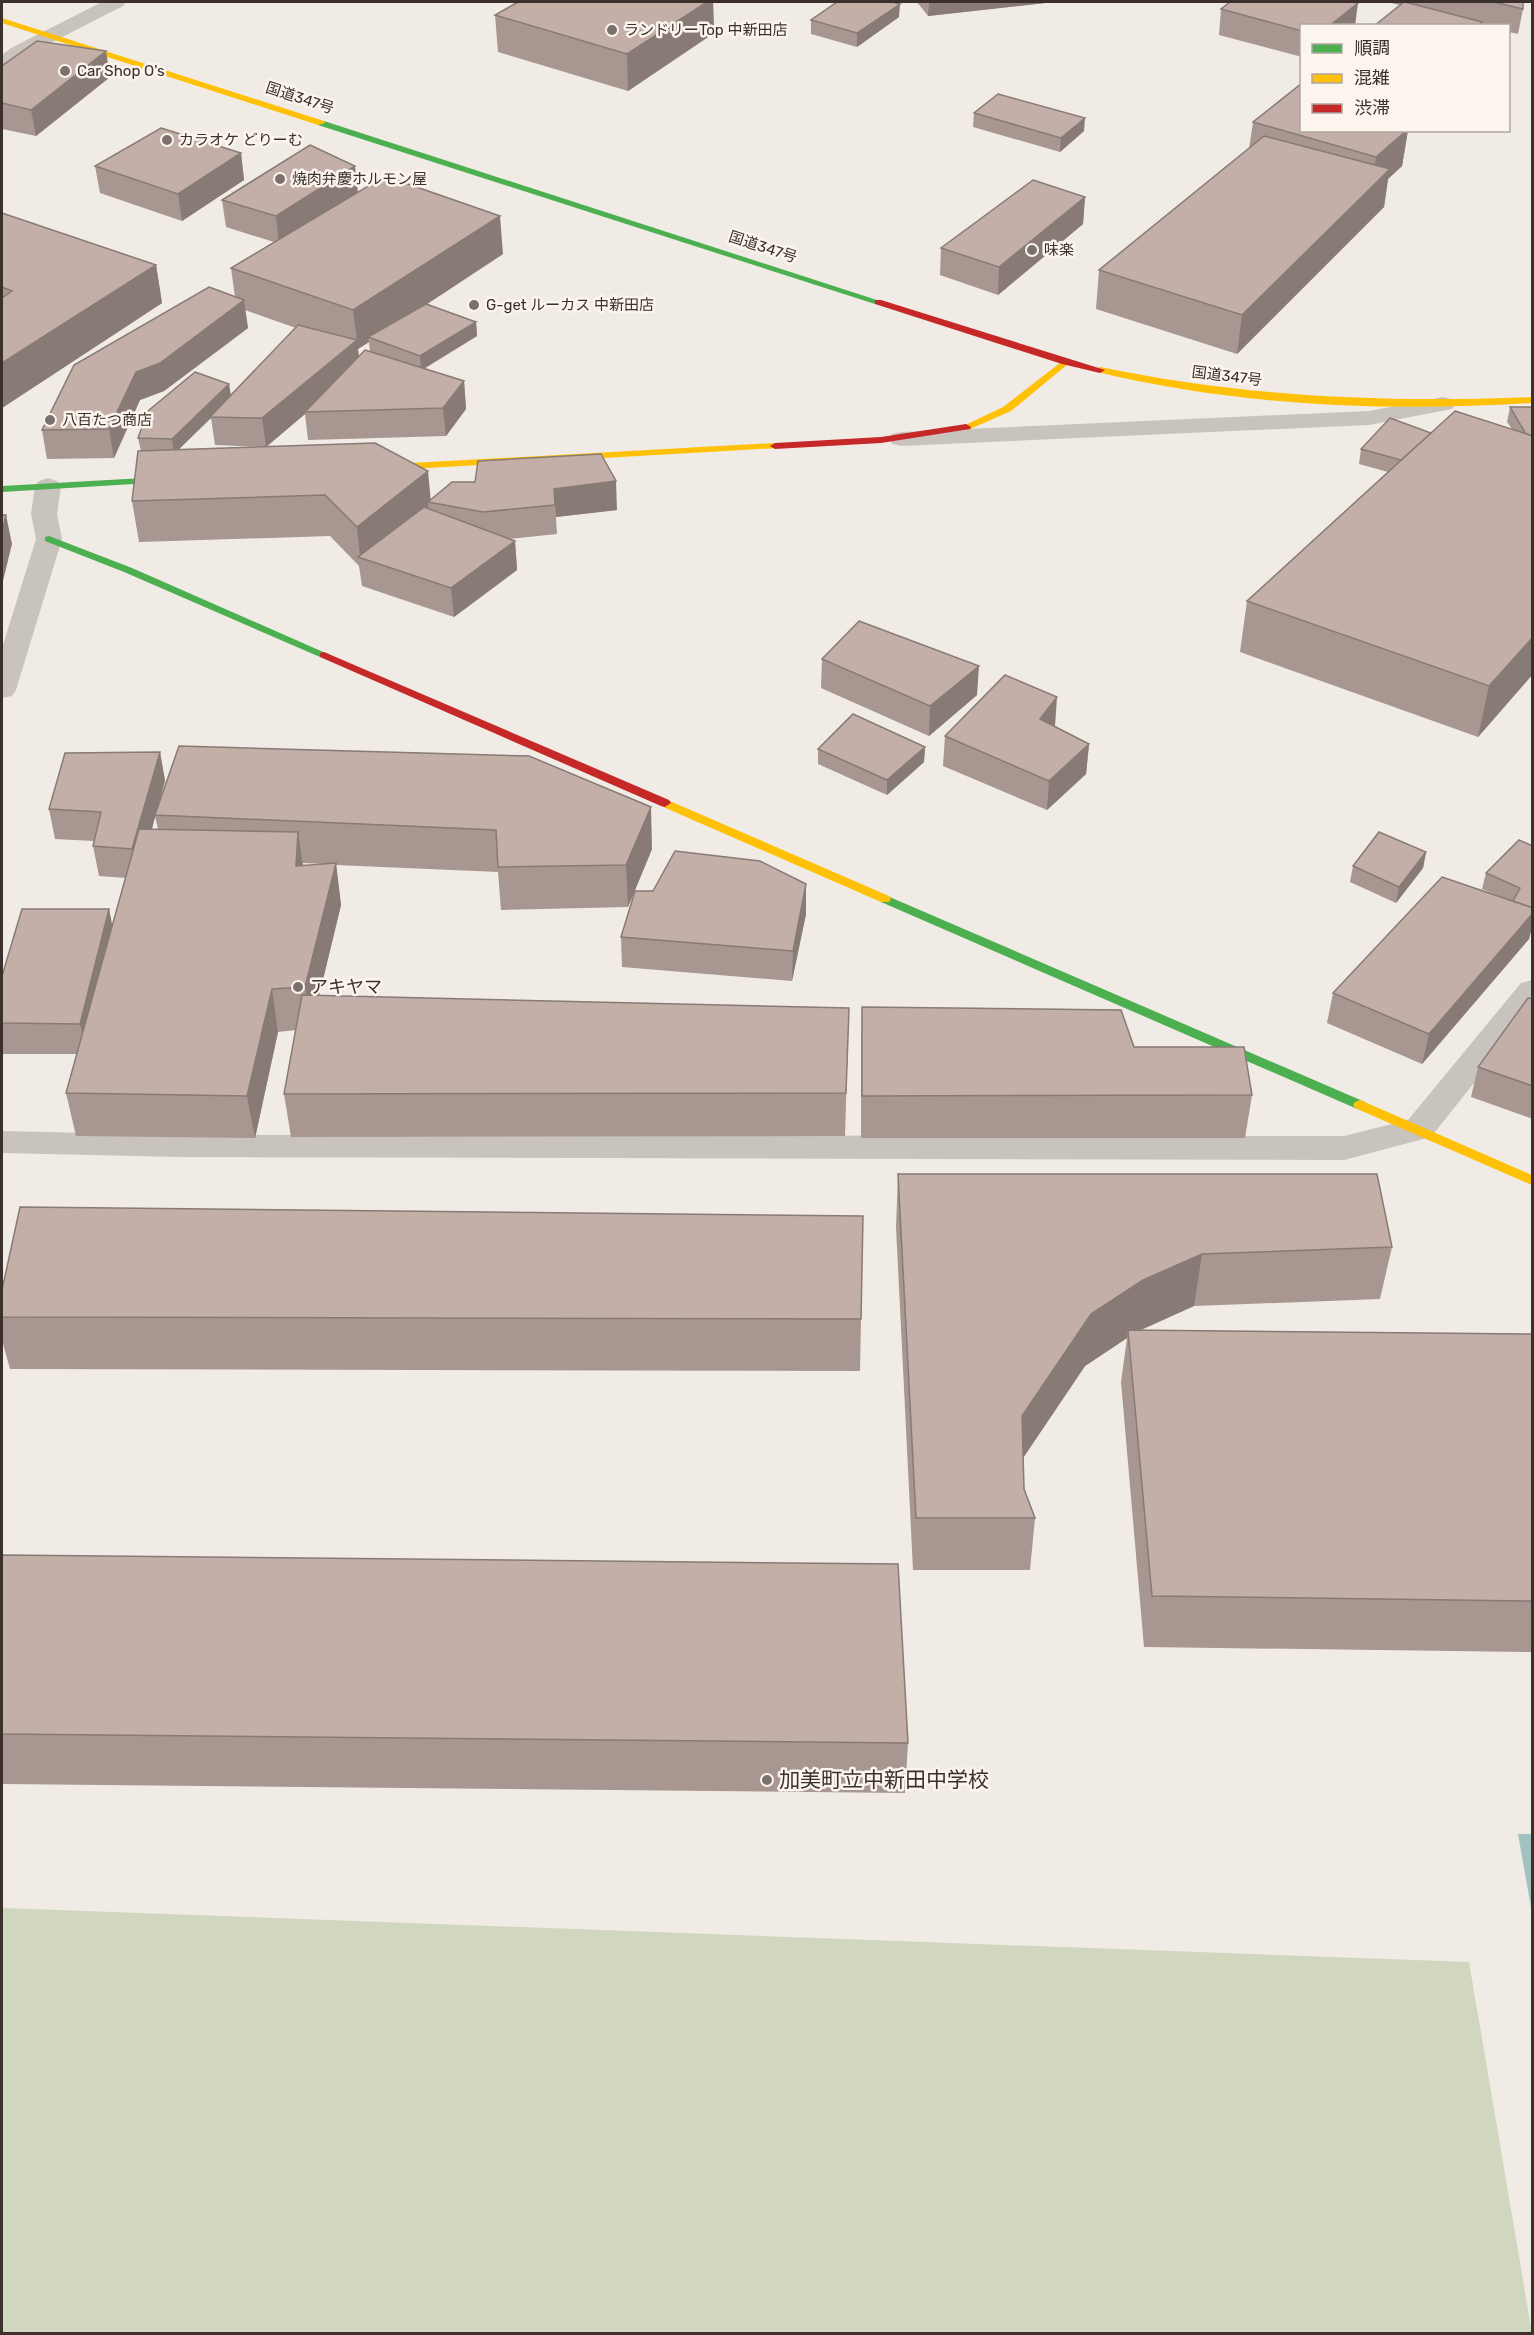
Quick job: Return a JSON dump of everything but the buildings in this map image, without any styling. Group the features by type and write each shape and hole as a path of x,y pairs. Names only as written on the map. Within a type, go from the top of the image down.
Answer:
{"main road":[{"name":"国道347号","path":"2,20 1065,363 1190,389 1316,402 1443,404 1533,400"},
{"path":"356,469 881,440 966,427 1007,409 1065,363"},
{"path":"2,489 189,479"},
{"path":"50,539 128,570 1533,1180"}],"street":[{"path":"2,64 116,2"},
{"path":"881,440 1369,418 1443,404"},
{"path":"2,690 50,539 44,514 48,486"},
{"path":"2,1142 180,1146 1344,1148 1419,1130 1533,990"}],"green space":[{"path":"3,1908 1469,1962 1532,2333 2,2333"}],"water":[{"path":"1518,1834 1532,1834 1532,1913"}],"traffic: fast":[{"path":"321,123 878,302"},
{"path":"2,489 179,479"},
{"path":"49,539 128,570 324,655"},
{"path":"885,899 1360,1105"}],"traffic: slow":[{"path":"2,20 321,123"},
{"path":"966,427 1007,409 1065,362"},
{"path":"1100,370 1207,390 1315,400 1423,403 1532,400"},
{"path":"375,468 775,446"},
{"path":"665,803 885,899"},
{"path":"1360,1105 1532,1180"}],"traffic: jam":[{"path":"878,302 1065,362 1100,370"},
{"path":"775,446 881,440 966,427"},
{"path":"324,655 665,803"}],"place":[{"name":"ランドリーTop 中新田店","path":"612,30"},
{"name":"Car Shop O's","path":"65,71"},
{"name":"カラオケ どりーむ","path":"167,140"},
{"name":"焼肉弁慶ホルモン屋","path":"280,179"},
{"name":"味楽","path":"1032,250"},
{"name":"G-get ルーカス 中新田店","path":"474,305"},
{"name":"八百たつ商店","path":"50,420"},
{"name":"アキヤマ","path":"298,987"},
{"name":"加美町立中新田中学校","path":"767,1780"}]}
